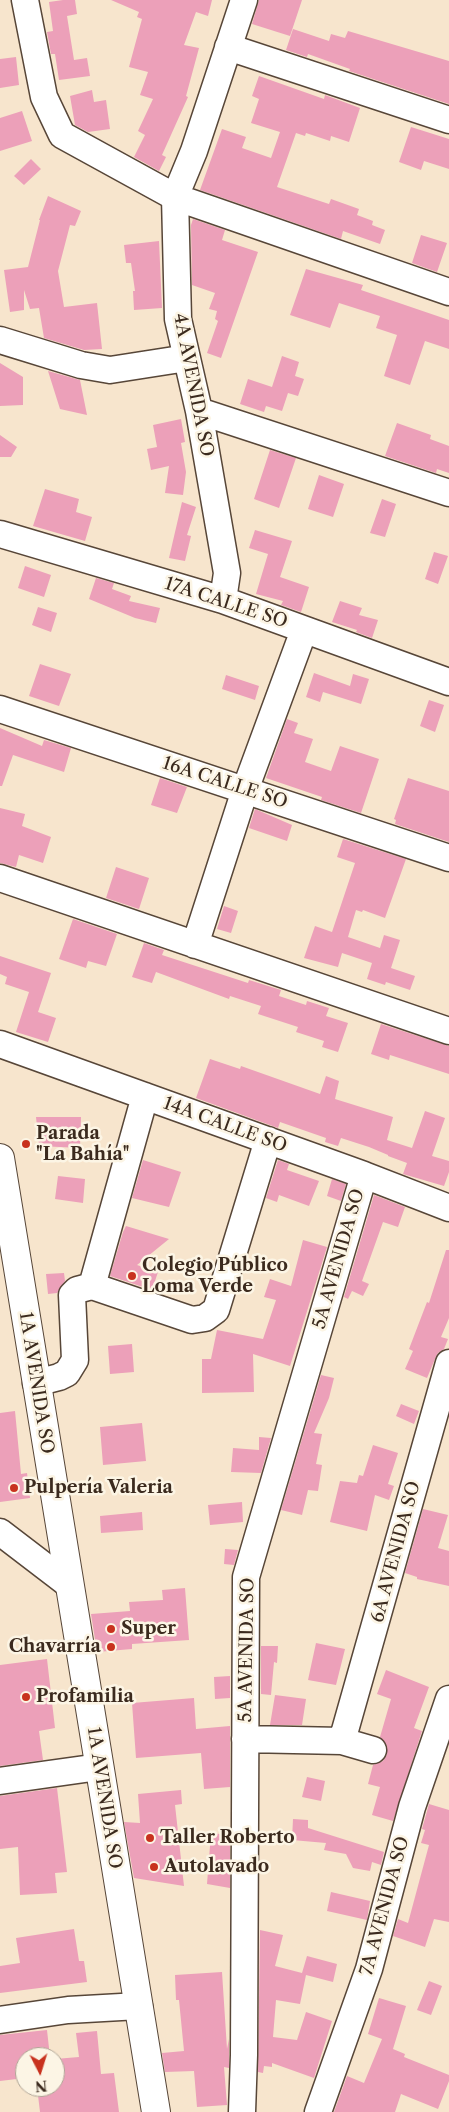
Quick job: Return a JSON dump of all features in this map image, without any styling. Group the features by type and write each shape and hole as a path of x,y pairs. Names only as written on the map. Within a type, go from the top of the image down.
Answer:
{"highway":[{"name":"1A AVENIDA SO","path":"0,1158 68,1584 156,2112"}],"street":[{"path":"25,0 44,97 62,135 175,197 449,292"},
{"name":"4A AVENIDA SO","path":"223,600 227,573 199,411 178,319 175,197 194,151 244,0"},
{"path":"228,47 449,120"},
{"path":"0,340 81,365 110,370 187,358"},
{"path":"199,411 449,493"},
{"name":"17A CALLE SO","path":"0,534 223,600 449,682"},
{"path":"195,945 245,790 304,630"},
{"name":"16A CALLE SO","path":"0,709 449,858"},
{"path":"0,878 449,1031"},
{"name":"14A CALLE SO","path":"0,1044 364,1175 449,1208"},
{"path":"92,1286 145,1096"},
{"path":"36,1383 59,1377 72,1367 76,1353 72,1295 77,1290 92,1286 192,1320 205,1318 216,1310 268,1140"},
{"name":"5A AVENIDA SO","path":"242,2112 246,1577 364,1175"},
{"name":"6A AVENIDA SO","path":"342,1740 449,1363"},
{"path":"0,1532 68,1584"},
{"name":"7A AVENIDA SO","path":"318,2112 369,1969 412,1806 449,1699"},
{"path":"245,1739 342,1740 373,1750"},
{"path":"0,1781 99,1767"},
{"path":"0,2020 68,2010 139,2006"}],"building":[{"path":"75,0 77,14 67,16 74,60 87,58 90,76 59,80 55,54 51,54 47,32 53,31 49,2"},
{"path":"111,0 212,0 208,16 196,12 184,45 199,48 186,96 188,97 162,155 166,157 159,171 134,157 145,135 138,131 153,99 140,95 148,72 129,67 142,19 137,17 139,12"},
{"path":"259,0 302,0 290,36 252,24"},
{"path":"293,29 329,41 331,34 345,38 348,31 449,61 449,104 349,71 350,69 308,54 307,57 286,50"},
{"path":"16,57 19,85 0,88 0,59"},
{"path":"259,76 324,99 325,95 360,108 349,142 331,136 330,141 306,133 305,136 296,133 277,187 329,204 331,199 359,209 357,215 373,221 372,225 385,230 380,244 343,231 341,239 200,190 222,129 246,137 242,148 271,158 280,132 251,123 259,99 252,96"},
{"path":"92,90 94,102 106,100 110,129 88,132 75,125 70,96"},
{"path":"22,111 32,141 0,151 0,118"},
{"path":"411,127 449,139 449,169 424,161 421,170 399,162"},
{"path":"31,159 41,169 24,185 14,176"},
{"path":"48,196 81,211 75,226 70,225 58,271 64,307 97,303 102,349 84,350 44,338 39,308 30,309 24,290 24,310 10,312 4,270 28,267 39,220"},
{"path":"193,219 225,230 222,240 258,252 221,358 207,353 218,321 215,319 217,311 209,309 215,293 192,285 191,225"},
{"path":"421,235 447,243 437,272 412,263"},
{"path":"159,241 162,308 134,310 133,291 135,291 131,263 126,263 124,245"},
{"path":"306,269 363,285 361,290 449,320 449,349 425,341 410,385 384,376 397,335 376,328 380,316 339,303 330,328 290,315"},
{"path":"282,356 299,362 295,376 304,379 298,396 288,393 282,411 266,406 264,412 240,404 248,379 272,387"},
{"path":"0,363 23,377 23,405 0,406"},
{"path":"48,371 80,380 87,415 60,409"},
{"path":"181,419 185,442 181,443 186,472 183,495 165,493 169,466 151,470 147,449 157,447 153,425"},
{"path":"397,423 431,435 430,439 449,446 449,473 437,469 436,473 385,456"},
{"path":"0,435 17,447 11,457 0,457"},
{"path":"270,450 296,458 279,508 254,499"},
{"path":"319,475 344,484 333,517 308,509"},
{"path":"45,489 79,499 76,512 92,517 85,541 33,526"},
{"path":"382,499 396,504 385,537 370,533"},
{"path":"182,502 196,507 187,535 191,536 185,561 169,558"},
{"path":"255,530 292,541 280,577 309,587 301,612 281,605 283,601 256,594 268,554 249,548"},
{"path":"434,552 448,556 438,584 425,579"},
{"path":"25,566 51,575 44,597 18,588"},
{"path":"96,578 114,583 112,589 131,596 129,601 160,608 156,623 135,618 89,599"},
{"path":"340,601 362,608 359,615 378,620 372,638 356,632 357,630 332,622"},
{"path":"38,607 57,613 51,632 32,625"},
{"path":"40,664 71,674 59,706 29,696"},
{"path":"314,673 350,686 353,674 369,679 361,704 323,692 320,702 306,697"},
{"path":"226,675 259,686 255,700 222,689"},
{"path":"429,700 444,705 435,732 420,726"},
{"path":"287,719 298,723 294,733 313,739 305,762 331,771 340,746 379,759 361,813 321,800 322,797 266,778"},
{"path":"0,728 42,746 44,740 71,748 64,772 13,755 2,786 0,786"},
{"path":"160,778 187,787 177,813 151,805"},
{"path":"408,778 449,791 449,842 395,824 396,820 394,819"},
{"path":"0,808 25,814 22,826 51,837 43,863 19,855 16,867 0,863"},
{"path":"255,809 292,825 287,841 249,828"},
{"path":"343,839 406,859 385,918 363,910 362,912 356,910 348,937 380,948 384,935 400,940 391,968 415,976 410,990 386,982 385,985 367,979 372,963 342,953 338,967 304,958 315,926 332,932 355,863 337,857"},
{"path":"116,867 149,878 139,909 106,898"},
{"path":"224,906 238,911 231,933 217,929"},
{"path":"73,919 117,934 106,966 88,961 86,968 59,959"},
{"path":"144,943 164,950 162,955 248,983 249,980 281,990 279,996 306,1005 307,1001 329,1008 326,1016 348,1023 338,1052 322,1047 324,1041 296,1032 298,1027 258,1014 261,1006 230,996 229,999 156,972 152,983 132,977"},
{"path":"0,956 51,973 38,1012 56,1018 48,1042 16,1032 29,992 5,984 7,977 0,974"},
{"path":"381,1024 449,1046 449,1074 390,1055 389,1060 371,1054"},
{"path":"210,1059 240,1069 241,1066 320,1094 326,1076 339,1081 335,1099 393,1117 387,1140 412,1148 425,1111 445,1118 432,1156 449,1161 449,1172 444,1186 403,1174 407,1163 369,1147 341,1138 338,1146 325,1142 326,1138 280,1122 278,1128 196,1098"},
{"path":"36,1117 81,1117 80,1148 39,1146"},
{"path":"143,1160 181,1172 169,1207 132,1198"},
{"path":"278,1160 289,1164 287,1170 319,1181 309,1206 279,1195 277,1202 266,1198"},
{"path":"58,1176 85,1179 83,1203 55,1199"},
{"path":"332,1179 346,1184 341,1201 327,1196"},
{"path":"374,1195 405,1207 398,1227 383,1222 362,1281 369,1284 363,1296 352,1291 348,1299 344,1297"},
{"path":"126,1226 169,1239 137,1265 158,1272 152,1290 110,1276"},
{"path":"303,1240 327,1247 290,1366 253,1354 254,1392 202,1393 202,1359 211,1359 217,1330 263,1339 276,1300 264,1297 270,1279 291,1286"},
{"path":"446,1250 449,1250 449,1318 441,1337 448,1339 444,1349 438,1353 427,1378 405,1369 413,1351 409,1349 427,1302 429,1303"},
{"path":"64,1273 65,1281 57,1293 48,1294 46,1274"},
{"path":"132,1344 134,1372 110,1374 108,1346"},
{"path":"321,1375 334,1378 329,1398 314,1433 322,1434 316,1464 322,1465 318,1491 308,1490 302,1515 281,1510"},
{"path":"401,1404 419,1411 414,1424 396,1416"},
{"path":"15,1411 21,1474 27,1473 30,1498 0,1502 0,1413"},
{"path":"142,1423 146,1461 103,1465 100,1427"},
{"path":"259,1437 271,1438 261,1473 231,1472 233,1448 259,1450"},
{"path":"373,1445 398,1453 388,1484 394,1486 389,1500 375,1495 367,1531 330,1522 340,1481 357,1483 359,1475 363,1476"},
{"path":"242,1502 243,1522 210,1525 208,1505"},
{"path":"423,1509 448,1515 438,1548 449,1551 449,1586 417,1579 417,1577 405,1573"},
{"path":"142,1512 143,1530 101,1533 100,1516"},
{"path":"225,1549 238,1550 234,1565 224,1564"},
{"path":"185,1588 189,1640 132,1644 132,1649 97,1652 91,1614 130,1611 129,1602 163,1600 162,1590"},
{"path":"316,1643 345,1649 336,1685 308,1680"},
{"path":"261,1646 278,1646 277,1663 274,1662 271,1695 261,1694"},
{"name":"Profamilia","path":"47,1659 55,1728 39,1731 43,1760 0,1766 0,1665"},
{"path":"386,1670 429,1687 414,1728 422,1731 393,1821 372,1815 380,1787 368,1784 373,1765 383,1761 387,1754 387,1746 380,1737 391,1699 377,1694"},
{"path":"230,1676 230,1698 215,1699 214,1677"},
{"path":"275,1695 306,1699 302,1725 270,1725"},
{"path":"194,1698 196,1729 230,1726 230,1787 204,1789 201,1753 136,1758 132,1703"},
{"path":"307,1777 325,1781 321,1801 302,1797"},
{"path":"57,1788 67,1872 55,1873 57,1893 20,1895 18,1847 0,1849 0,1796"},
{"path":"181,1790 182,1804 175,1805 184,1886 134,1878 124,1822 140,1823 138,1794"},
{"path":"429,1804 449,1810 449,1922 434,1919 425,1947 393,1936 398,1919 408,1923 429,1845 421,1843 425,1830 422,1829"},
{"path":"293,1819 308,1820 308,1828 384,1852 381,1865 372,1862 370,1871 353,1868 346,1854 324,1850 326,1843 292,1840"},
{"path":"211,1833 230,1835 230,1888 207,1884"},
{"path":"331,1892 370,1901 367,1920 327,1911"},
{"path":"74,1929 79,1961 84,1961 87,1982 0,1993 0,1966 20,1963 16,1938"},
{"path":"260,1930 283,1935 275,1966 302,1973 307,1956 337,1964 333,1982 306,1975 300,2004 276,2000 273,2037 297,2040 306,2012 332,2021 314,2078 272,2063 272,2067 264,2066 263,2073 258,2072"},
{"path":"222,1972 227,2049 229,2039 229,2068 224,2067 227,2105 197,2107 194,2071 165,2072 162,2053 184,2051 179,2000 176,2000 175,1975"},
{"path":"429,1981 442,1986 431,2015 417,2010"},
{"path":"379,1998 406,2006 393,2049 405,2054 404,2057 449,2075 449,2081 438,2109 401,2094 395,2112 334,2112 347,2076 364,2083 382,2039 368,2034"},
{"path":"47,2030 49,2047 15,2047 15,2079 0,2081 0,2035"},
{"path":"97,2031 101,2074 114,2073 119,2112 40,2112 38,2097 65,2097 65,2058 79,2057 76,2033"}],"place":[{"name":"Parada \"La Bahía\"","path":"26,1144"},
{"name":"Colegio Público Loma Verde","path":"132,1276"},
{"name":"Pulpería Valeria","path":"14,1488"},
{"name":"Super","path":"111,1629"},
{"name":"Chavarría","path":"111,1647"},
{"name":"Profamilia","path":"26,1697"},
{"name":"Taller Roberto","path":"150,1838"},
{"name":"Autolavado","path":"154,1867"}]}
